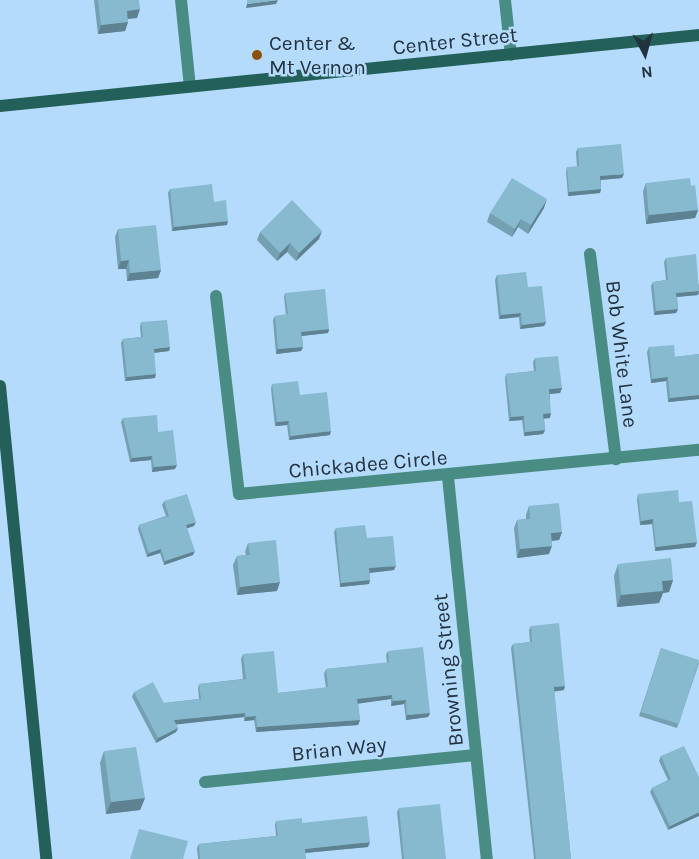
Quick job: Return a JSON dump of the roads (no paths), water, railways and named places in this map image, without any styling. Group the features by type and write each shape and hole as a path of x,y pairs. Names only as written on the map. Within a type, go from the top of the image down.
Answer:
{"main road":[{"name":"Center Street","path":"0,106 699,35"},
{"path":"0,386 46,859"}],"street":[{"path":"181,0 190,87"},
{"path":"505,0 511,55"},
{"name":"Bob White Lane","path":"590,254 616,459"},
{"name":"Chickadee Circle","path":"216,296 239,494 448,477 699,450"},
{"name":"Browning Street","path":"448,477 487,859"},
{"name":"Brian Way","path":"205,782 476,755"}],"place":[{"name":"Center & Mt Vernon","path":"257,55"}]}
